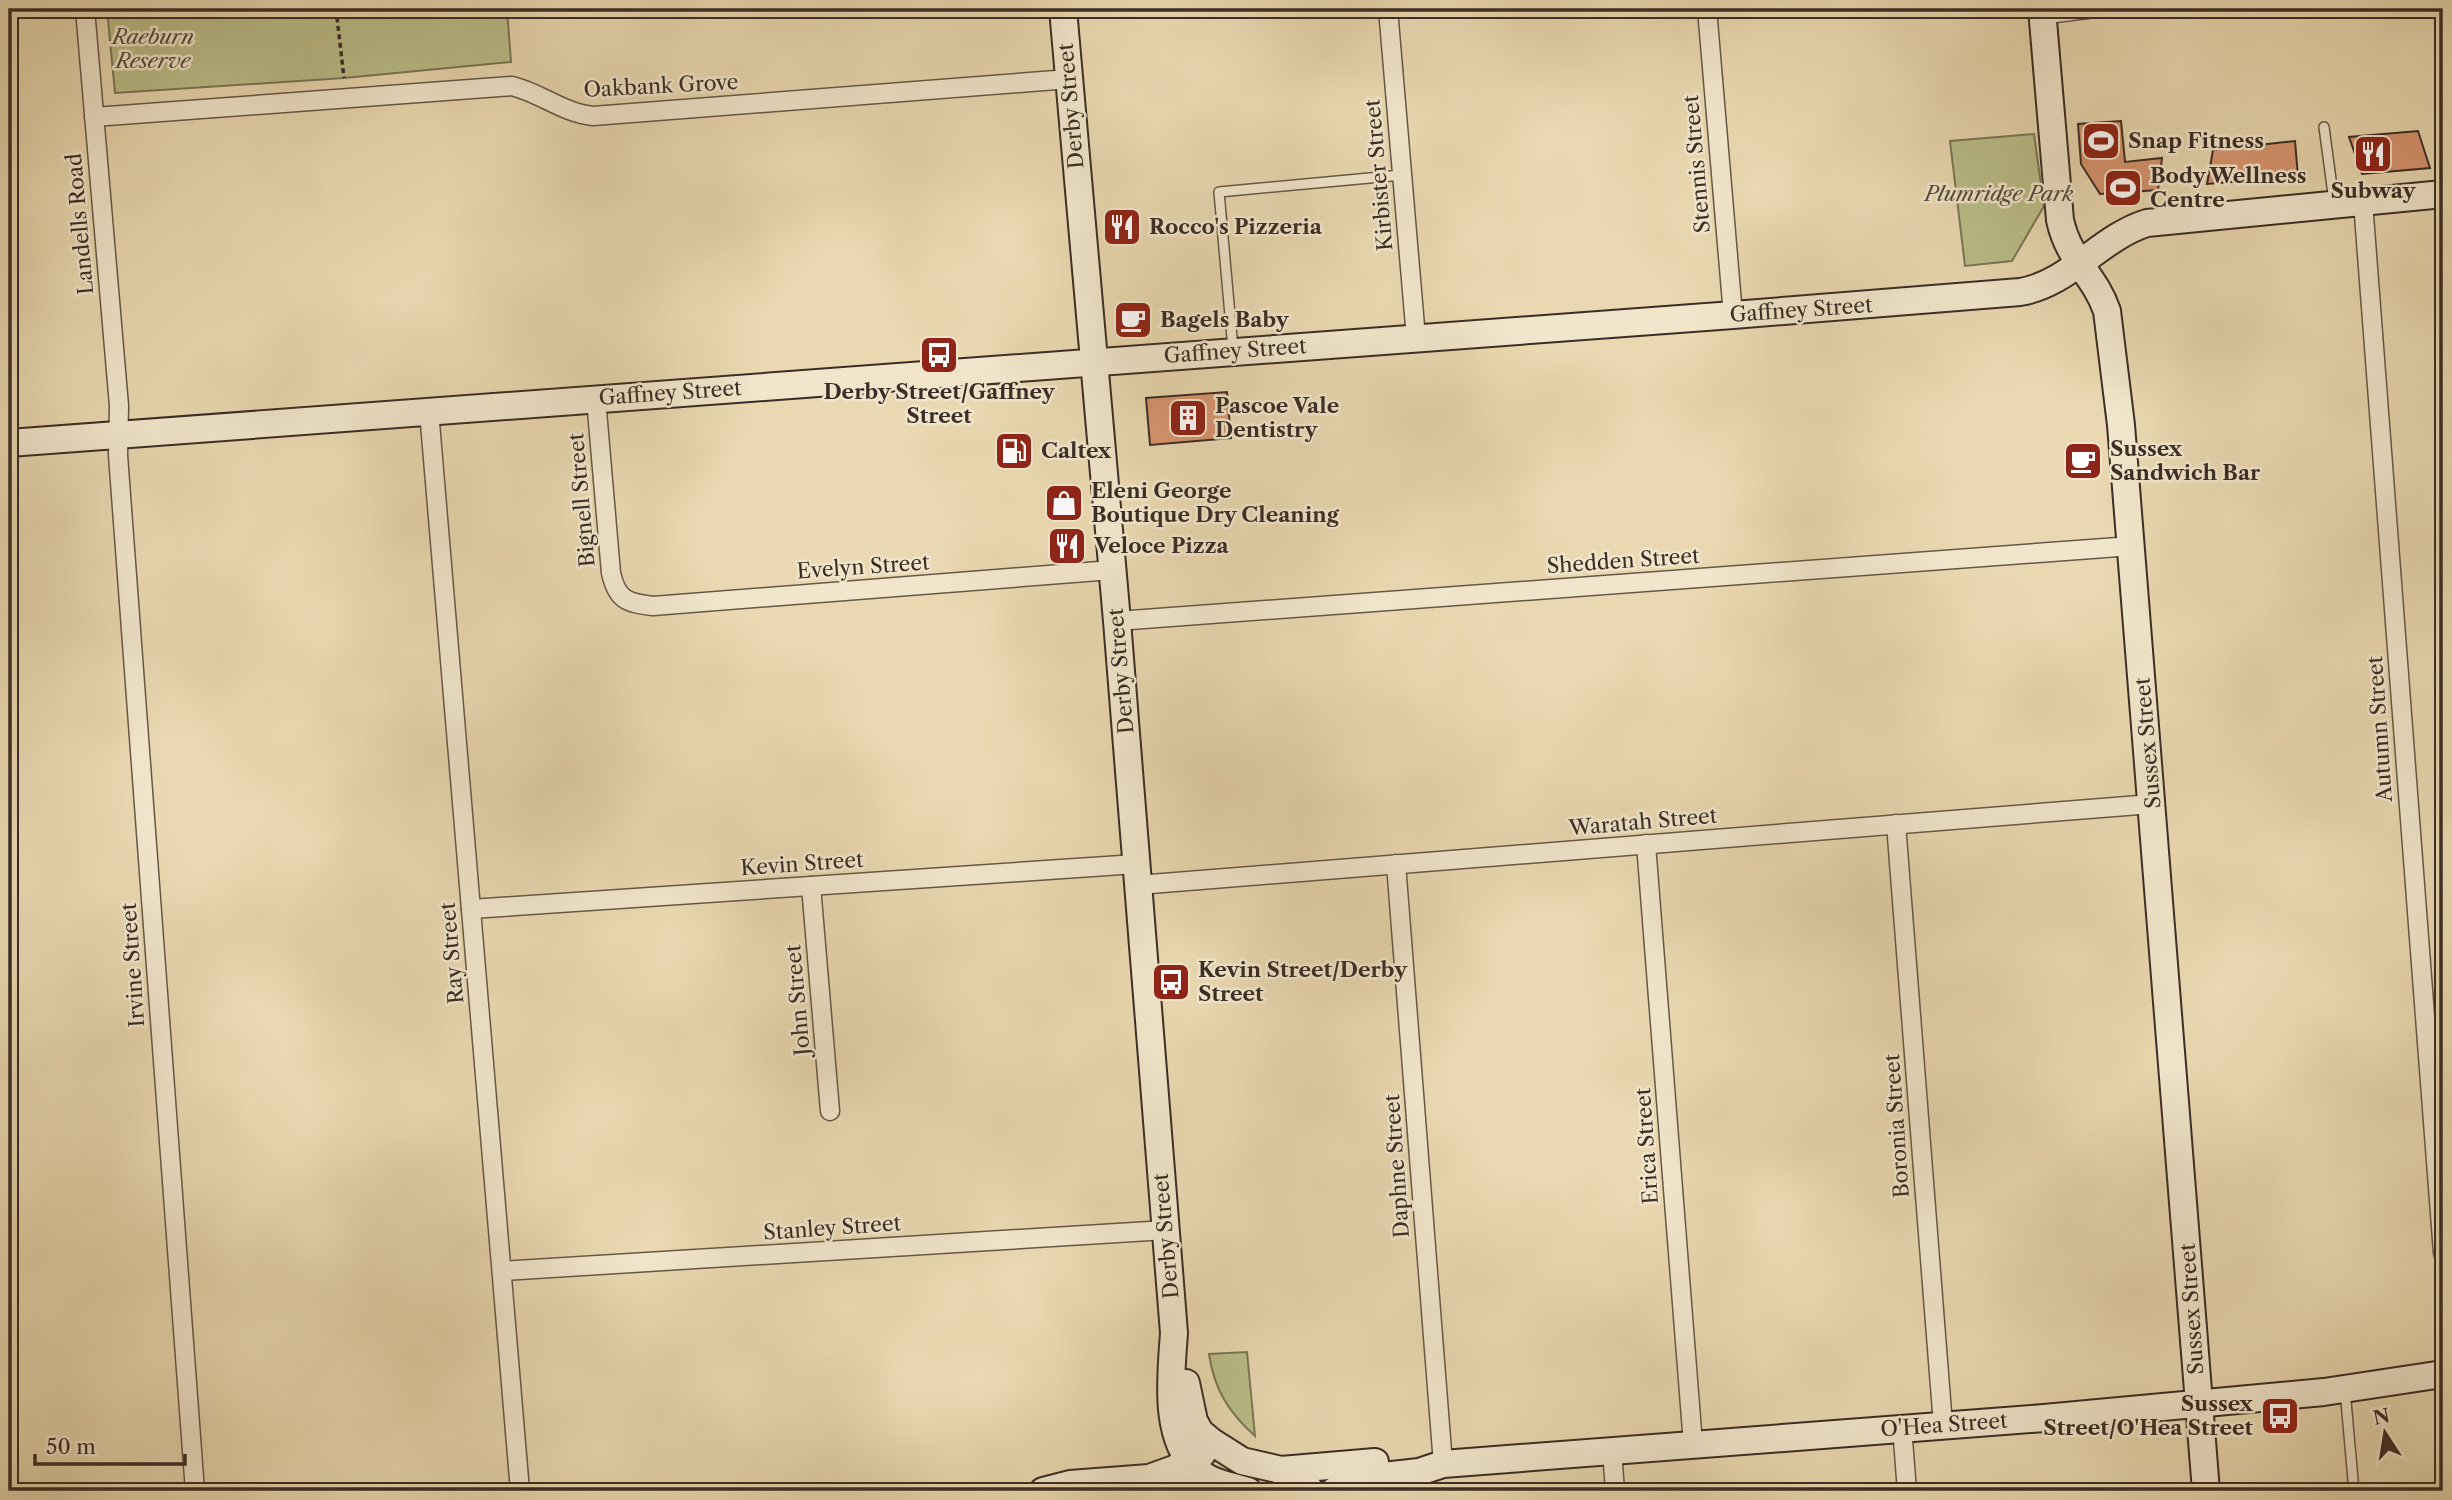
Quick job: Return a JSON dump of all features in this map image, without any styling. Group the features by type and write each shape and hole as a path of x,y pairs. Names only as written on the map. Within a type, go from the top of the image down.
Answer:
{"street":[{"name":"Landells Road","path":"85,9 119,435"},
{"name":"Derby Street","path":"1063,9 1117,621 1166,1230 1174,1333 1171,1382 1176,1432 1189,1461"},
{"name":"Kirbister Street","path":"1388,9 1416,338"},
{"name":"Stennis Street","path":"1707,9 1733,315"},
{"name":"Sussex Street","path":"2042,14 2060,220 2070,251 2101,293 2107,311 2121,425 2206,1491"},
{"name":"Oakbank Grove","path":"94,117 512,86 533,92 568,111 593,116 1069,79"},
{"name":"Gaffney Street","path":"9,443 2025,291 2048,282 2123,233 2147,223 2443,194"},
{"name":"Autumn Street","path":"2363,202 2443,1253"},
{"name":"Bignell Street","path":"596,399 611,573 619,595"},
{"name":"Ray Street","path":"429,411 520,1491"},
{"name":"Irvine Street","path":"119,435 118,455 195,1491"},
{"name":"Shedden Street","path":"1117,621 2132,546"},
{"name":"Evelyn Street","path":"619,595 633,603 653,606 1112,570"},
{"name":"Waratah Street","path":"1137,874 1396,864 2152,804"},
{"name":"Boronia Street","path":"1896,824 1943,1425"},
{"name":"Erica Street","path":"1646,844 1693,1444"},
{"name":"Daphne Street","path":"1396,864 1443,1464"},
{"name":"Kevin Street","path":"471,909 811,886 1137,874"},
{"name":"John Street","path":"811,886 830,1111"},
{"name":"Stanley Street","path":"502,1271 1166,1230"},
{"name":"Derby Street","path":"1174,1333 1194,1421 1200,1432 1242,1461 1281,1470"},
{"name":"O'Hea Street","path":"1334,1491 1357,1479 1419,1472 1443,1464 2199,1403 2345,1389 2443,1374"},
{"path":"1902,1427 1907,1491"},
{"path":"1612,1451 1615,1491"},
{"path":"1043,1491 1070,1484 1149,1478 1208,1452 1219,1452 1242,1461"},
{"name":"O'Hea Street","path":"1281,1470 1419,1459 1443,1464"},
{"path":"1189,1461 1209,1479 1241,1489"},
{"path":"1281,1470 1296,1476 1311,1491"},
{"path":"1175,1491 1241,1489"}],"lane":[{"path":"2042,14 2123,9"},
{"path":"2324,127 2334,204"},
{"path":"1233,351 1219,192 1402,176"},
{"path":"2345,1389 2354,1491"}],"path":[{"path":"336,9 344,78"}],"green space":[{"name":"Raeburn Reserve","path":"107,9 507,9 511,62 344,78 115,93"},
{"name":"Plumridge Park","path":"2034,134 2044,206 2012,261 1965,266 1950,141"},
{"path":"1247,1352 1255,1436 1224,1400 1211,1367 1209,1354"}],"building":[{"name":"Snap Fitness","path":"2121,121 2125,162 2162,158 2158,190 2100,194 2081,164 2078,124"},
{"path":"2418,131 2430,168 2362,174 2349,137"},
{"path":"2295,141 2298,177 2207,184 2213,150"},
{"name":"Pascoe Vale Dentistry","path":"1227,392 1231,438 1150,445 1146,398"}],"place":[{"name":"Snap Fitness","path":"2101,141"},
{"name":"Subway","path":"2373,154"},
{"name":"Body Wellness Centre","path":"2123,188"},
{"name":"Rocco's Pizzeria","path":"1122,227"},
{"name":"Bagels Baby","path":"1133,320"},
{"name":"Derby Street/Gaffney Street","path":"939,355"},
{"name":"Pascoe Vale Dentistry","path":"1188,418"},
{"name":"Caltex","path":"1014,451"},
{"name":"Sussex Sandwich Bar","path":"2083,461"},
{"name":"Eleni George Boutique Dry Cleaning","path":"1064,503"},
{"name":"Veloce Pizza","path":"1067,546"},
{"name":"Kevin Street/Derby Street","path":"1171,982"},
{"name":"Sussex Street/O'Hea Street","path":"2280,1416"}]}
